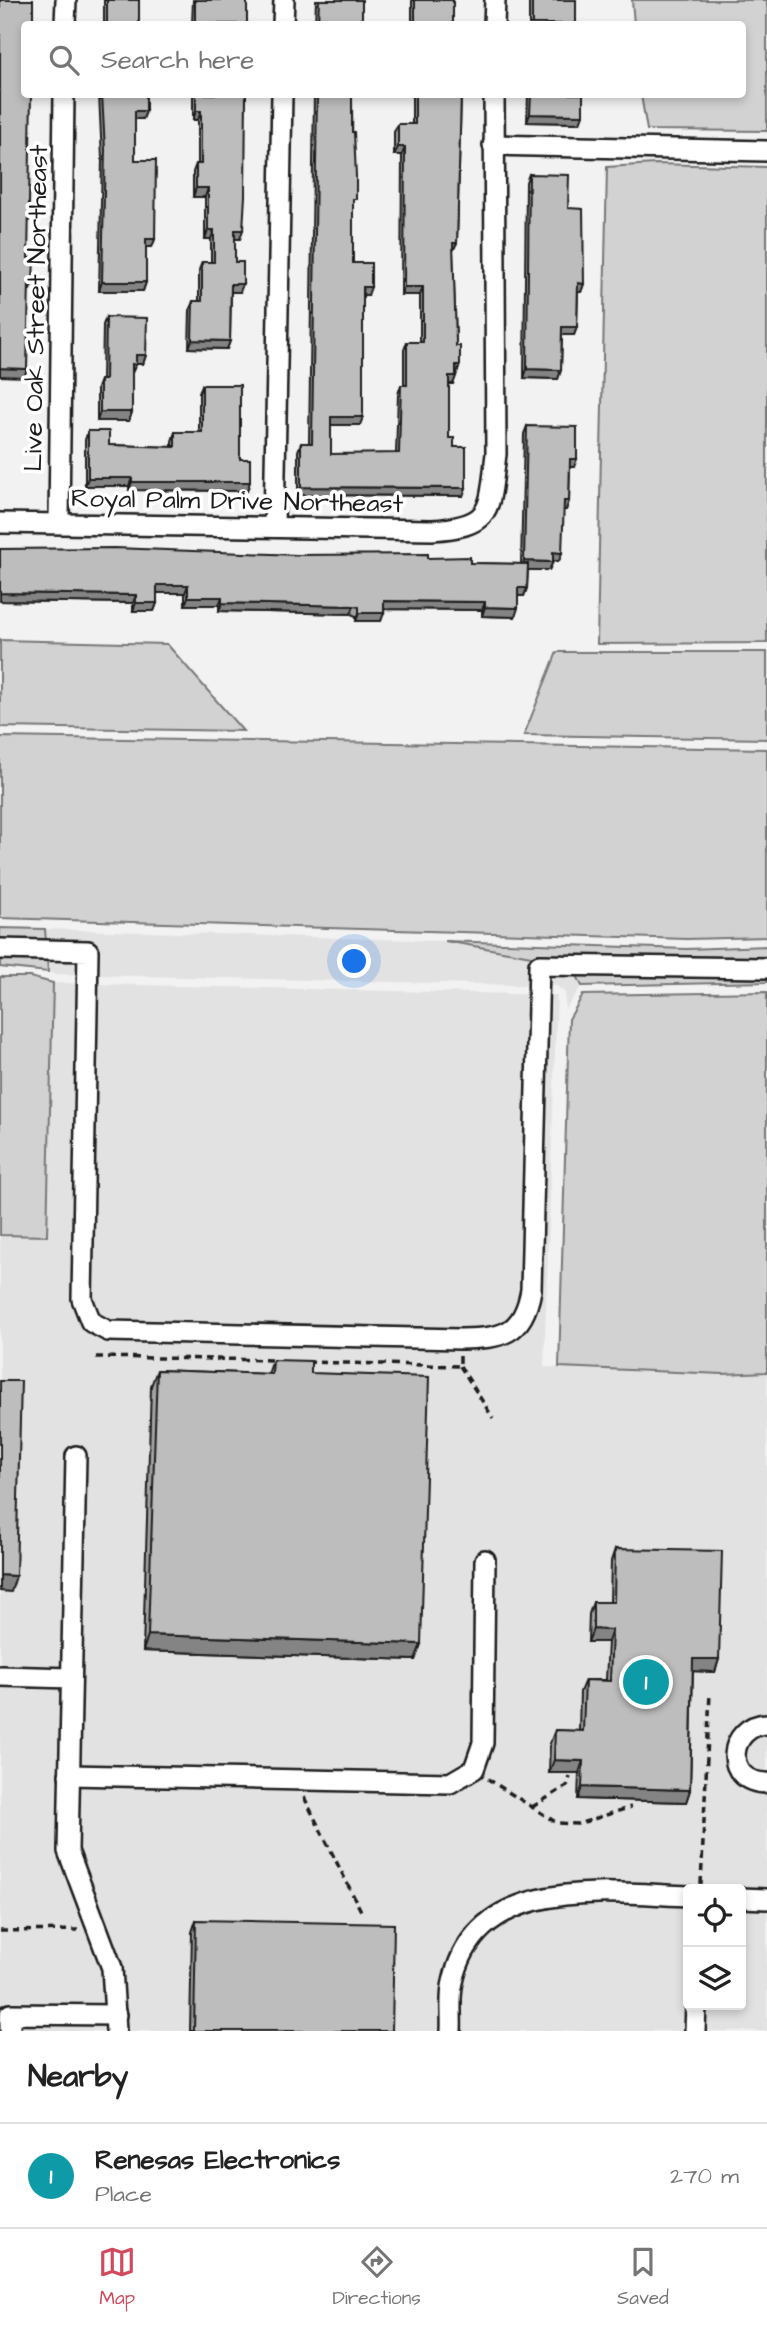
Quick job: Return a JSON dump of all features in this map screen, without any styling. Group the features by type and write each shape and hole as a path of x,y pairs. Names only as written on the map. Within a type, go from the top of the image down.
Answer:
{"street":[{"path":"65,21 66,0"},
{"path":"283,21 284,0"},
{"path":"494,21 495,0"},
{"name":"Live Oak Street Northeast","path":"59,523 64,98"},
{"path":"274,527 282,98"},
{"path":"494,98 493,145 767,150"},
{"name":"Royal Palm Drive Northeast","path":"0,523 432,530 472,525 484,513 491,494 496,454 493,145"},
{"path":"0,949 88,951 82,1299 91,1322 108,1331 461,1339 501,1336 516,1325 528,1304 539,965 767,968"},
{"path":"10,2031 10,2014 116,2023 112,1968 68,1852 76,1456"},
{"path":"69,1774 450,1783 474,1769 483,1743 485,1560"},
{"path":"0,1676 71,1678"},
{"path":"767,1724 751,1728 740,1737 735,1763 741,1774 754,1783 767,1783"},
{"path":"451,2031 453,1983 465,1952 484,1928 518,1905 548,1895 579,1892 683,1896"},
{"path":"746,1898 767,1899"},
{"path":"695,2031 696,2010"}],"path":[{"path":"461,1339 460,1366 493,1418"},
{"path":"96,1357 277,1360"},
{"path":"303,1361 460,1366"},
{"path":"701,1884 710,1693"},
{"path":"474,1769 557,1823 579,1824 631,1807"},
{"path":"532,1807 568,1786 570,1777"},
{"path":"295,1780 361,1911"},
{"path":"0,1931 98,1930"}],"shaded area":[{"path":"632,0 767,0 767,131 647,130 642,98 746,98 746,21 634,21"},
{"path":"655,164 767,167 767,643 597,644 607,167"},
{"path":"0,640 167,644 243,731 0,727"},
{"path":"557,652 767,652 767,739 524,735"},
{"path":"0,737 767,749 767,937 687,939 0,918"},
{"path":"0,928 45,929 48,972 0,967"},
{"path":"45,929 445,941 571,963 582,986 565,1009 565,993 557,986 55,974 48,972"},
{"path":"445,941 687,949 767,946 767,982 582,986 571,963"},
{"path":"0,977 30,977 53,983 47,1236 0,1235"},
{"path":"53,983 557,995 544,1367 723,1374 767,1372 767,2031 0,2031 0,1235 47,1235"},
{"path":"767,992 767,1372 723,1374 559,1367 569,1019 583,995"}],"building":[{"path":"0,0 33,0 33,21 21,21 21,98 31,98 28,258 34,258 33,282 29,281 27,369 0,368"},
{"path":"107,0 139,0 139,21 107,21"},
{"path":"195,0 247,0 247,21 195,21"},
{"path":"319,0 362,0 362,21 318,21"},
{"path":"415,0 453,0 453,21 415,21"},
{"path":"532,0 576,0 576,21 532,21"},
{"path":"102,98 146,98 146,111 135,111 135,160 156,160 155,239 146,239 146,282 102,282 105,150"},
{"path":"196,98 246,98 243,230 235,230 235,262 243,262 243,284 231,284 230,341 192,340 193,301 202,301 202,262 214,262 214,230 208,230 208,188 196,188 196,164 201,164 201,111 196,111"},
{"path":"317,98 352,98 356,176 356,199 353,199 353,263 371,263 371,287 363,287 363,417 331,417 331,454 399,453 401,385 407,385 407,342 423,342 423,287 404,287 405,147 398,147 398,124 415,124 415,98 461,98 457,243 453,243 456,346 460,346 460,365 456,365 456,376 449,376 449,438 454,438 454,447 466,447 466,488 301,487 301,443 312,443"},
{"path":"531,98 583,98 583,115 530,114"},
{"path":"529,174 569,175 568,208 583,209 584,284 578,283 577,327 562,327 561,370 527,369"},
{"path":"106,317 147,318 146,355 136,355 136,365 132,364 132,412 100,412 100,380 105,380"},
{"path":"202,385 240,385 240,459 250,459 250,482 132,482 132,478 88,478 88,431 109,431 109,445 175,447 175,432 202,432"},
{"path":"527,426 577,427 577,459 570,459 569,501 564,501 562,553 553,552 553,562 524,561"},
{"path":"115,548 297,555 428,554 428,558 470,557 470,563 528,564 527,588 518,588 518,608 485,607 485,602 384,601 384,613 359,613 359,607 354,606 222,603 222,597 188,597 188,585 157,585 157,603 136,603 136,595 0,593 0,549"},
{"path":"273,1360 311,1361 311,1373 429,1377 421,1644 148,1635 157,1370 272,1374"},
{"path":"0,1381 21,1381 16,1576 0,1575"},
{"path":"615,1549 722,1551 719,1659 693,1659 690,1790 582,1787 583,1761 554,1760 555,1730 583,1731 585,1680 610,1681 612,1630 593,1629 593,1602 614,1602"},
{"path":"196,1920 394,1924 392,2031 194,2031"}],"place":[{"name":"Renesas Electronics","path":"646,1682"}]}
